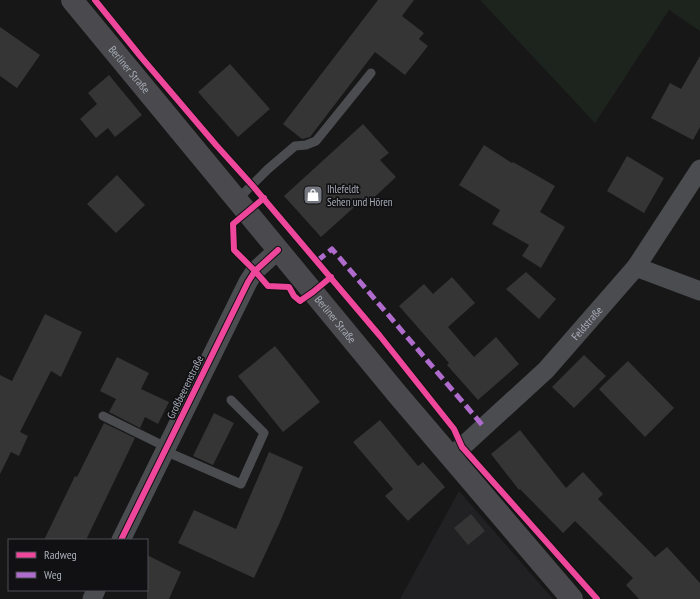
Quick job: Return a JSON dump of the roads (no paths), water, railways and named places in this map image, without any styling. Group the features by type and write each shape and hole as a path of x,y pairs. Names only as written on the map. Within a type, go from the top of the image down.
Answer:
{"main road":[{"name":"Berliner Straße","path":"72,0 398,395 572,599"}],"street":[{"name":"Feldstraße","path":"451,457 546,370 636,267 700,169"},
{"name":"Großbeerenstraße","path":"121,539 248,282 255,271 278,250"},
{"path":"636,267 700,291"}],"lane":[{"path":"237,200 268,169 295,146 306,145 316,141 371,73"},
{"path":"103,416 166,449 241,484 264,433 231,400"}],"place":[{"name":"Ihlefeldt Sehen und Hören","path":"313,195"}]}
